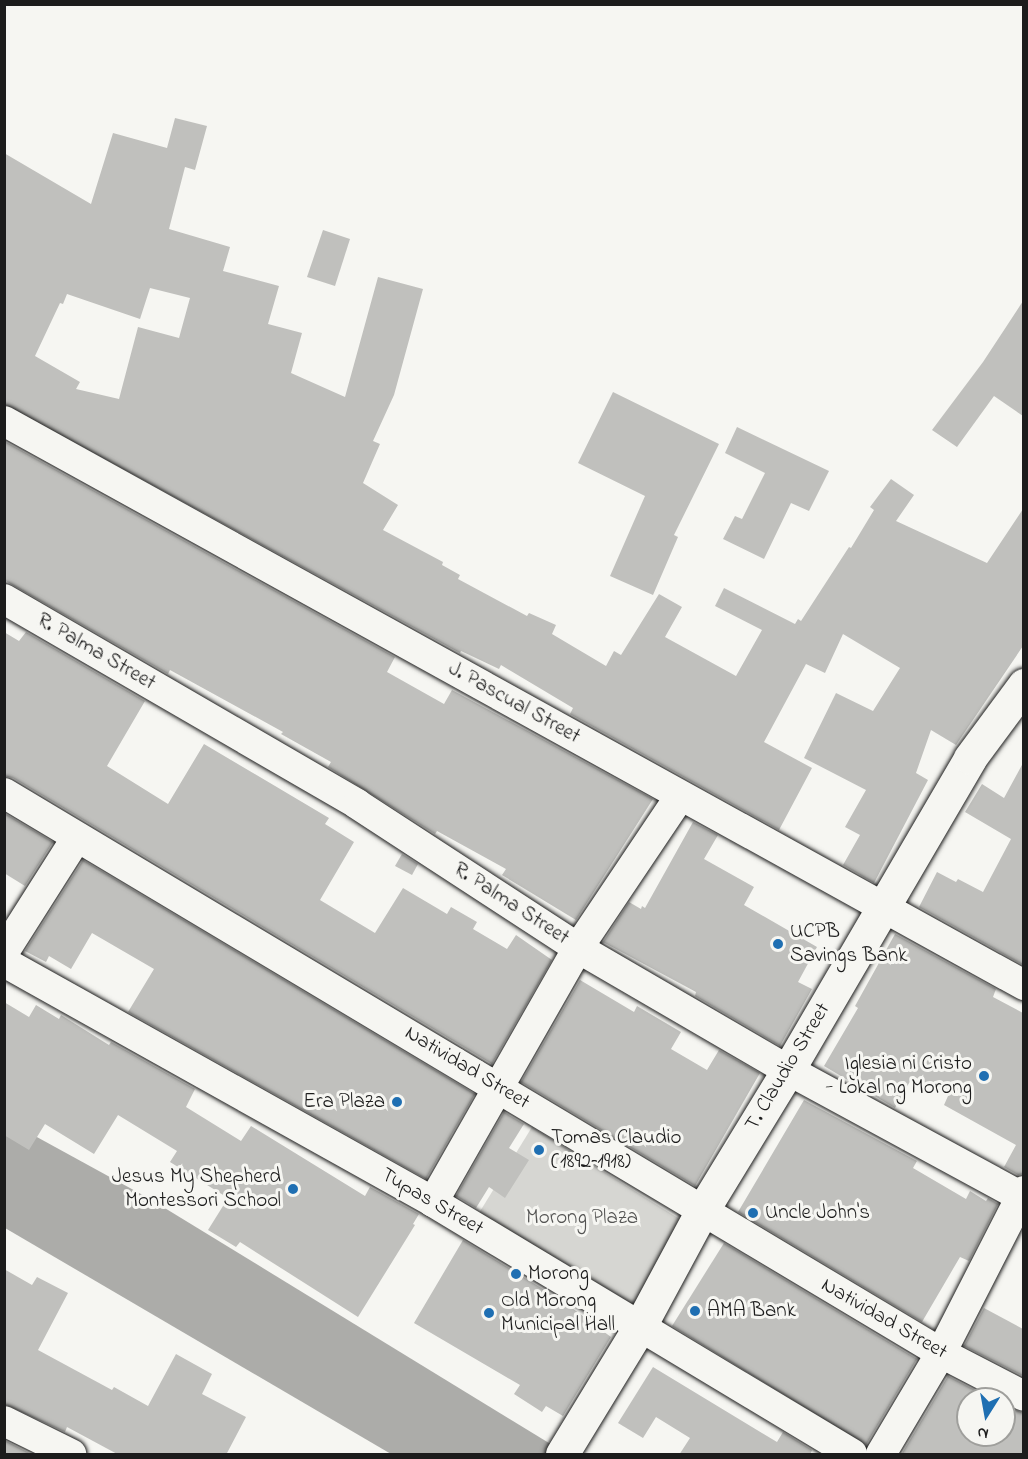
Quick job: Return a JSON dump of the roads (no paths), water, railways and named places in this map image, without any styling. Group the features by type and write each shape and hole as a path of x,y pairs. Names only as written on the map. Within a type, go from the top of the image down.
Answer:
{"main road":[{"name":"T. Claudio Street","path":"567,1445 640,1326 702,1211 788,1070 969,758 1023,685"}],"street":[{"name":"J. Pascual Street","path":"4,421 1023,985"},
{"name":"R. Palma Street","path":"4,599 357,804 578,948 788,1070 1022,1195"},
{"name":"Natividad Street","path":"4,793 941,1353 1023,1396"},
{"path":"434,1202 501,1088 578,948 680,796"},
{"path":"4,952 77,837"},
{"name":"Tupas Street","path":"4,962 434,1202 852,1455"},
{"path":"881,1455 941,1353 1022,1195"},
{"path":"4,1421 71,1455"}],"place":[{"name":"UCPB Savings Bank","path":"778,944"},
{"name":"Iglesia ni Cristo - Lokal ng Morong","path":"984,1076"},
{"name":"Era Plaza","path":"397,1102"},
{"name":"Tomas Claudio (1892–1918)","path":"539,1150"},
{"name":"Jesus My Shepherd Montessori School","path":"293,1189"},
{"name":"Uncle John's","path":"753,1213"},
{"name":"Morong","path":"516,1274"},
{"name":"AMA Bank","path":"695,1311"},
{"name":"Old Morong Municipal Hall","path":"489,1313"}],"park label":[{"name":"Morong Plaza","path":"582,1218"}]}
